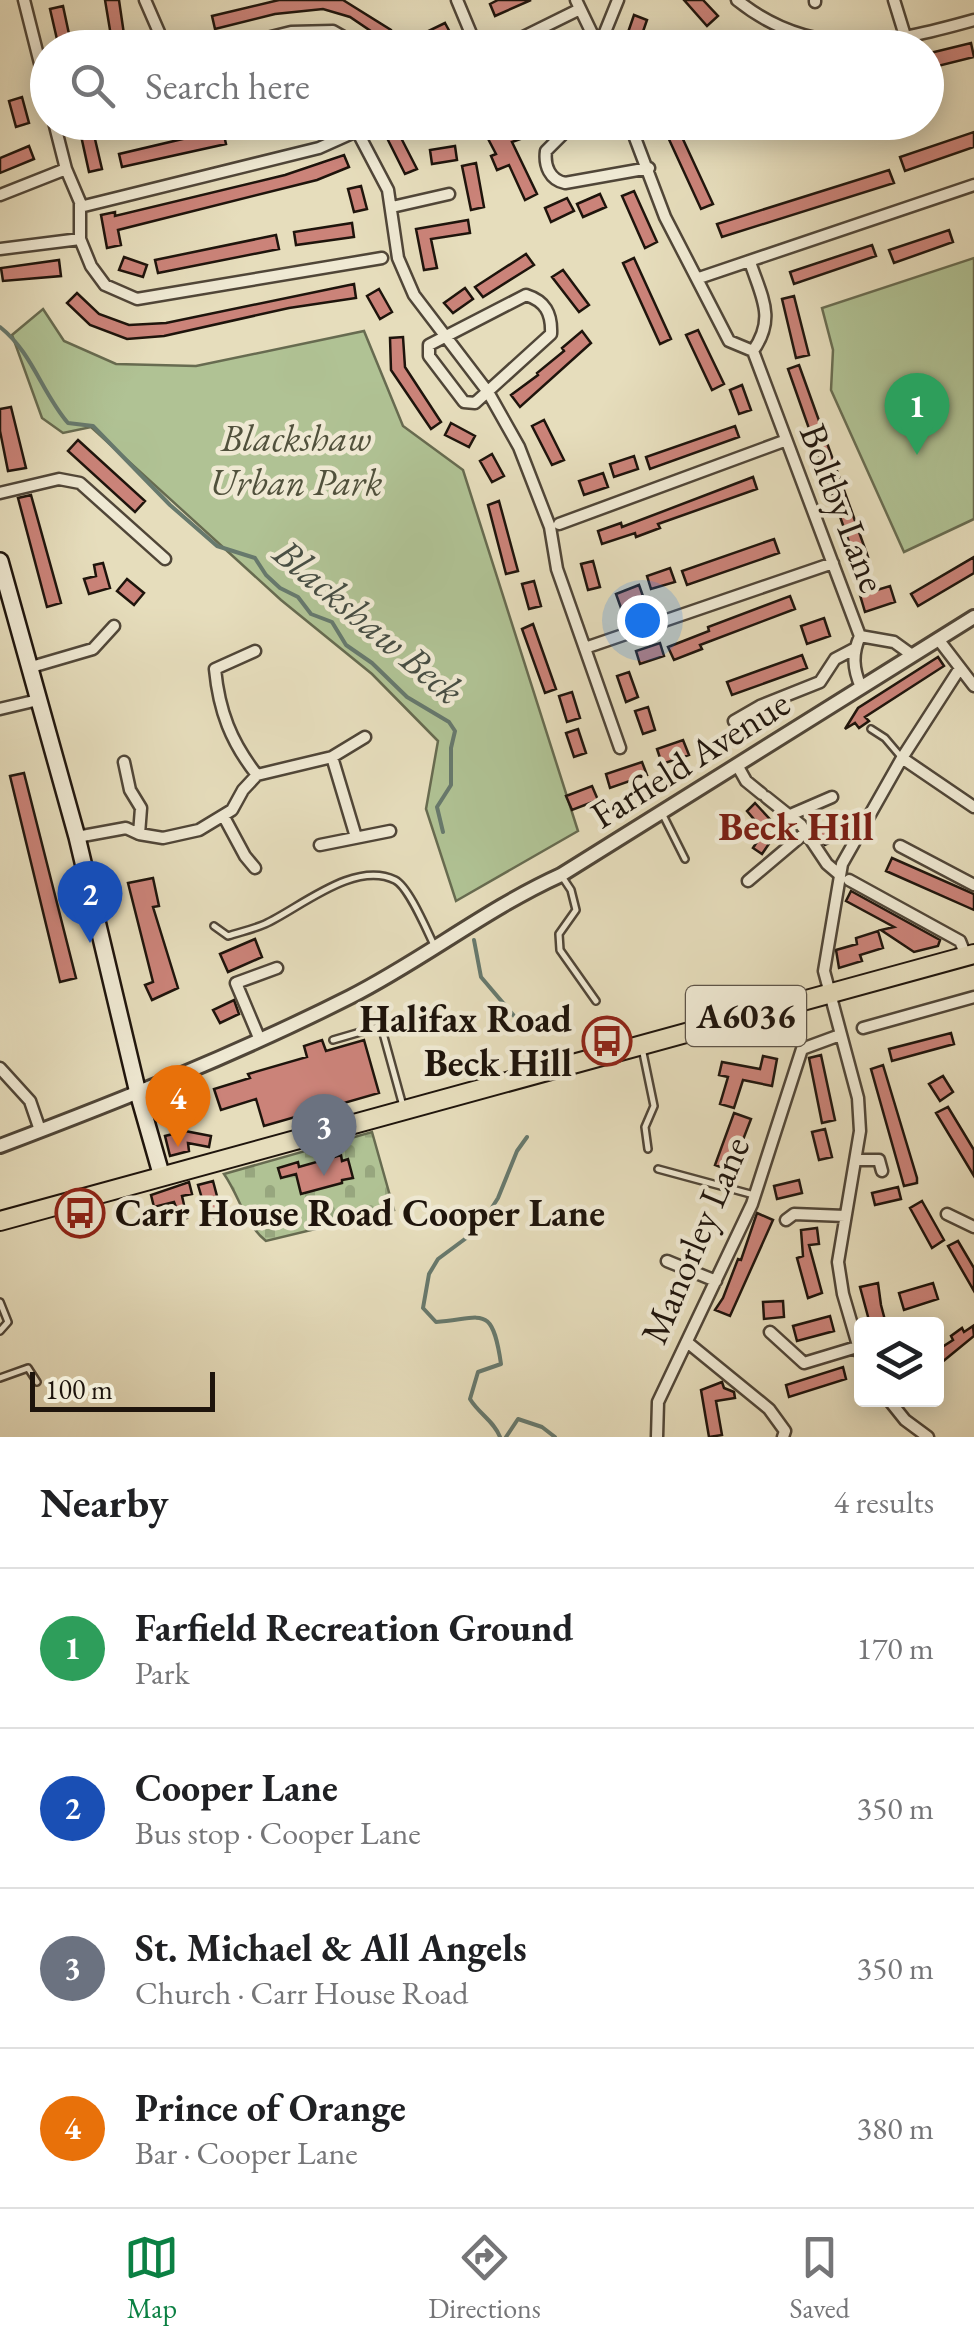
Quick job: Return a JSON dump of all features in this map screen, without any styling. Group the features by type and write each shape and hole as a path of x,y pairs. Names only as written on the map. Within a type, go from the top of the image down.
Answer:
{"highway":[{"name":"A6036","path":"0,1221 970,955"}],"main road":[{"path":"0,561 77,838 138,1093 162,1176"}],"street":[{"path":"24,0 32,30"},
{"path":"145,0 158,30"},
{"path":"458,0 470,30"},
{"path":"606,30 618,0"},
{"path":"737,0 784,30"},
{"path":"894,0 903,30"},
{"path":"533,30 578,5 590,30"},
{"path":"938,30 974,20"},
{"path":"59,140 80,207 80,239 91,266 105,285 137,299 382,258"},
{"path":"80,207 319,148 335,140"},
{"path":"367,140 388,190 398,258 414,295 488,392 519,447 537,490 550,527 557,568 620,748"},
{"path":"557,140 546,151 551,176 557,181 565,183 648,168"},
{"name":"Boltby Lane","path":"637,140 664,217 729,341 753,352 860,636 854,649 854,670 861,687"},
{"path":"0,195 66,169"},
{"path":"699,278 974,185"},
{"path":"392,206 449,194"},
{"path":"0,250 80,239"},
{"path":"750,262 767,313 766,333 753,352"},
{"path":"526,295 538,299 552,320 551,334 488,392 475,403 464,402 429,356 429,345 526,295"},
{"path":"559,524 784,441"},
{"path":"0,493 59,478 80,484 165,560"},
{"path":"585,648 833,563"},
{"name":"Farfield Avenue","path":"0,1146 138,1093 354,995 436,948 491,910 561,876 974,617"},
{"path":"28,668 93,649 114,626"},
{"path":"860,636 894,642 912,655"},
{"path":"938,639 974,686"},
{"path":"734,721 820,682 835,659 854,649"},
{"path":"255,650 215,669 217,692 236,749 257,775"},
{"path":"854,1331 838,1262 860,1132 858,1098 824,971 844,877 842,864 902,758 960,668"},
{"path":"0,709 38,700"},
{"path":"77,838 126,828 163,838 199,830 224,816 257,775 332,757 365,737"},
{"path":"332,757 356,838"},
{"path":"902,758 974,807"},
{"path":"124,762 130,790 140,808 139,834"},
{"path":"737,765 746,781 806,832 826,864 960,940 970,955"},
{"path":"788,816 832,797"},
{"path":"224,816 244,856 255,868"},
{"path":"320,845 390,830"},
{"path":"748,881 806,832"},
{"path":"900,846 974,884"},
{"path":"260,1040 236,983 277,968"},
{"path":"863,1028 974,997"},
{"name":"Manorley Lane","path":"657,1437 658,1402 754,1195 802,1049 840,1034"},
{"path":"0,1068 30,1101 40,1130"},
{"path":"856,1160 879,1160 882,1171"},
{"path":"786,1220 794,1214 845,1216"},
{"path":"947,1214 974,1227"},
{"path":"668,1262 716,1282"},
{"path":"770,1332 804,1363 854,1354"},
{"path":"687,1342 769,1409 784,1430 782,1437"},
{"path":"895,1407 928,1437"}],"lane":[{"path":"871,730 885,738 902,758"},
{"path":"661,812 685,859"},
{"path":"214,926 228,936 264,925 340,882 374,876 394,880 404,888 436,948"},
{"path":"561,876 576,910 560,934 560,950 596,1001"},
{"path":"333,1040 381,1026 403,1109"},
{"path":"641,1045 654,1106 645,1127 648,1149"},
{"path":"658,1169 754,1195"},
{"path":"0,1302 8,1322 0,1332"},
{"path":"0,1378 28,1368 37,1382"}],"green space":[{"path":"974,258 974,519 904,552 831,390 833,350 822,308"},
{"name":"Blackshaw Urban Park","path":"43,309 64,341 116,364 196,366 364,331 403,426 463,470 578,831 456,901 426,809 438,741 372,674 281,600 91,427 63,433 42,418 12,335"},
{"path":"372,1132 394,1210 266,1241 252,1226 224,1174"}],"building":[{"path":"105,0 119,0 123,30 110,30"},
{"path":"279,0 343,0 391,30 369,30 350,17 323,9 275,14 215,29 212,16"},
{"path":"498,0 531,0 495,16 490,4"},
{"path":"684,0 703,0 718,16 707,26"},
{"path":"63,6 68,30 55,30 50,9"},
{"path":"634,15 647,20 644,30 629,30"},
{"path":"445,23 449,30 430,30"},
{"path":"971,43 974,57 944,64 944,50"},
{"path":"22,97 29,123 16,127 9,101"},
{"path":"974,132 974,147 905,171 900,157"},
{"path":"82,140 95,140 102,169 89,172"},
{"path":"178,140 225,140 226,144 122,167 119,154"},
{"path":"388,140 402,140 417,169 405,174"},
{"path":"489,140 518,140 512,142 537,194 525,200 509,165 497,170 491,156 496,154"},
{"path":"669,140 683,140 713,204 701,209"},
{"path":"29,146 34,159 0,173 0,158"},
{"path":"455,146 457,160 432,164 430,150"},
{"path":"344,155 349,167 317,180 118,230 121,245 107,248 101,215 115,212 115,216 285,175"},
{"path":"476,163 484,207 471,210 462,166"},
{"path":"889,170 894,183 722,237 717,224"},
{"path":"361,186 367,209 354,212 348,189"},
{"path":"634,191 657,242 645,248 622,196"},
{"path":"600,194 606,207 583,217 577,204"},
{"path":"567,198 574,211 551,222 545,208"},
{"path":"468,220 470,233 431,239 437,268 424,270 416,229"},
{"path":"352,223 354,237 296,245 294,232"},
{"path":"949,230 953,242 894,263 889,250"},
{"path":"276,235 279,249 158,273 155,260"},
{"path":"872,245 876,256 794,284 790,272"},
{"path":"526,254 534,265 483,297 475,287"},
{"path":"124,257 147,265 143,277 119,270"},
{"path":"634,258 671,339 660,344 623,263"},
{"path":"59,260 61,276 3,281 1,268"},
{"path":"563,270 589,305 579,312 552,277"},
{"path":"354,284 356,298 289,308 164,336 127,339 90,325 67,303 77,293 99,314 129,325 166,323"},
{"path":"465,288 473,299 453,313 444,303"},
{"path":"379,289 392,312 380,319 367,296"},
{"path":"794,296 809,355 796,358 782,299"},
{"path":"698,330 724,384 712,390 686,335"},
{"path":"582,331 591,343 520,407 511,395 538,375"},
{"path":"403,337 405,367 441,422 431,429 391,370 390,338"},
{"path":"799,365 868,557 856,562 788,369"},
{"path":"742,385 751,410 739,414 730,390"},
{"path":"11,407 26,468 8,471 0,409"},
{"path":"544,420 564,460 552,465 532,426"},
{"path":"451,423 475,436 469,447 445,435"},
{"path":"735,426 739,437 650,469 646,457"},
{"path":"78,440 145,501 135,512 68,451"},
{"path":"492,454 504,476 492,482 480,461"},
{"path":"634,456 638,469 614,477 610,464"},
{"path":"603,473 608,487 584,495 579,481"},
{"path":"753,477 757,489 658,524 660,528 636,537 635,533 602,544 598,531 621,523 622,527"},
{"path":"31,495 61,603 47,607 18,498"},
{"path":"499,501 518,571 506,574 488,505"},
{"path":"774,539 779,553 687,585 682,571"},
{"path":"974,557 974,573 918,606 911,594"},
{"path":"593,561 600,587 588,590 581,564"},
{"path":"103,563 110,588 89,594 84,579 96,576 94,565"},
{"path":"670,568 675,582 651,589 647,576"},
{"path":"127,579 144,593 134,605 117,591"},
{"path":"534,581 541,606 529,609 522,584"},
{"path":"639,585 644,599 621,608 616,594"},
{"path":"890,586 895,602 865,612 860,595"},
{"path":"790,596 795,609 700,645 702,649 674,660 668,647 709,631 708,627"},
{"path":"824,618 830,636 807,644 801,626"},
{"path":"533,624 556,689 545,693 522,629"},
{"path":"660,643 664,656 640,664 636,651"},
{"path":"802,655 807,668 732,695 727,682"},
{"path":"938,657 944,666 865,717 869,721 859,728 855,723 845,729 858,708"},
{"path":"629,672 638,697 626,702 617,676"},
{"path":"572,692 580,718 567,722 559,696"},
{"path":"648,707 655,730 643,734 635,711"},
{"path":"578,729 586,753 574,757 566,733"},
{"path":"683,740 689,755 662,764 657,749"},
{"path":"642,762 647,775 610,788 606,774"},
{"path":"24,773 76,978 60,982 10,776"},
{"path":"592,786 598,800 572,810 566,796"},
{"path":"755,803 779,829 762,854 753,848 764,831 747,811"},
{"path":"816,813 824,830 836,824 842,837 825,845 808,817"},
{"path":"892,858 974,894 974,910 886,871"},
{"path":"153,878 159,906 153,907 178,988 152,1000 145,985 153,982 128,883"},
{"path":"851,891 940,940 938,946 914,952 881,930 894,927 846,901"},
{"path":"878,931 883,948 860,955 862,961 839,968 836,950 857,944 856,938"},
{"path":"255,939 262,957 228,972 220,954"},
{"path":"234,1000 239,1014 220,1023 213,1010"},
{"path":"951,1033 954,1044 892,1061 889,1049"},
{"path":"322,1040 326,1051 364,1040 379,1093 264,1126 256,1099 221,1110 214,1089 250,1078 248,1074 307,1057 304,1046"},
{"path":"821,1055 835,1120 822,1123 809,1058"},
{"path":"763,1056 777,1059 772,1086 743,1080 734,1108 720,1104 728,1077 719,1075 722,1062 760,1069"},
{"path":"883,1065 917,1178 917,1183 904,1186 871,1069"},
{"path":"943,1076 953,1092 940,1101 929,1084"},
{"path":"948,1107 974,1150 974,1176 936,1113"},
{"path":"734,1113 751,1119 731,1171 715,1165"},
{"path":"825,1129 832,1157 819,1160 812,1132"},
{"path":"185,1131 211,1136 209,1147 188,1143 189,1151 170,1156 165,1136"},
{"path":"341,1155 342,1161 348,1159 353,1178 301,1194 296,1174 281,1178 278,1168 298,1162 299,1167"},
{"path":"799,1180 802,1193 777,1199 774,1186"},
{"path":"213,1181 222,1215 208,1219 198,1185"},
{"path":"189,1182 192,1194 182,1196 187,1218 181,1220 174,1202 154,1207 151,1195"},
{"path":"898,1187 901,1199 875,1205 872,1193"},
{"path":"922,1201 944,1240 932,1248 910,1208"},
{"path":"757,1213 773,1220 730,1316 715,1310 738,1259 741,1260"},
{"path":"817,1228 819,1244 809,1245 822,1293 808,1298 797,1258 803,1256 801,1230"},
{"path":"958,1241 974,1268 974,1291 948,1246"},
{"path":"878,1283 884,1317 868,1317 860,1287"},
{"path":"933,1283 938,1299 904,1310 899,1293"},
{"path":"783,1301 784,1317 764,1319 763,1302"},
{"path":"830,1316 834,1331 797,1341 793,1326"},
{"path":"973,1326 974,1336 944,1360 944,1346 962,1328 964,1332"},
{"path":"843,1367 846,1379 789,1397 786,1385"},
{"path":"722,1382 724,1388 734,1392 735,1398 716,1401 722,1435 709,1437 701,1390"}],"waterway":[{"name":"Blackshaw Beck","path":"0,327 29,360 68,423 93,426 170,505 217,546 255,558 280,588 298,597 311,614 332,622 346,645 372,663 407,697 449,722 455,731 451,785 437,807 443,832"},
{"name":"Blackshaw Beck","path":"474,940 481,977 526,1030"},
{"name":"Blackshaw Beck","path":"500,1437 470,1399 478,1372 501,1364 494,1331 482,1319 436,1322 423,1308 429,1274 438,1259 473,1233 486,1217 527,1137"},
{"name":"Blackshaw Beck","path":"506,1437 518,1419 542,1427 555,1437"}],"place":[{"name":"Farfield Recreation Ground","path":"917,455"},
{"name":"Cooper Lane","path":"90,943"},
{"name":"Halifax Road Beck Hill","path":"607,1041"},
{"name":"Prince of Orange","path":"178,1147"},
{"name":"St. Michael & All Angels","path":"324,1176"},
{"name":"Carr House Road Cooper Lane","path":"80,1213"}],"district":[{"name":"Beck Hill","path":"796,826"}]}
